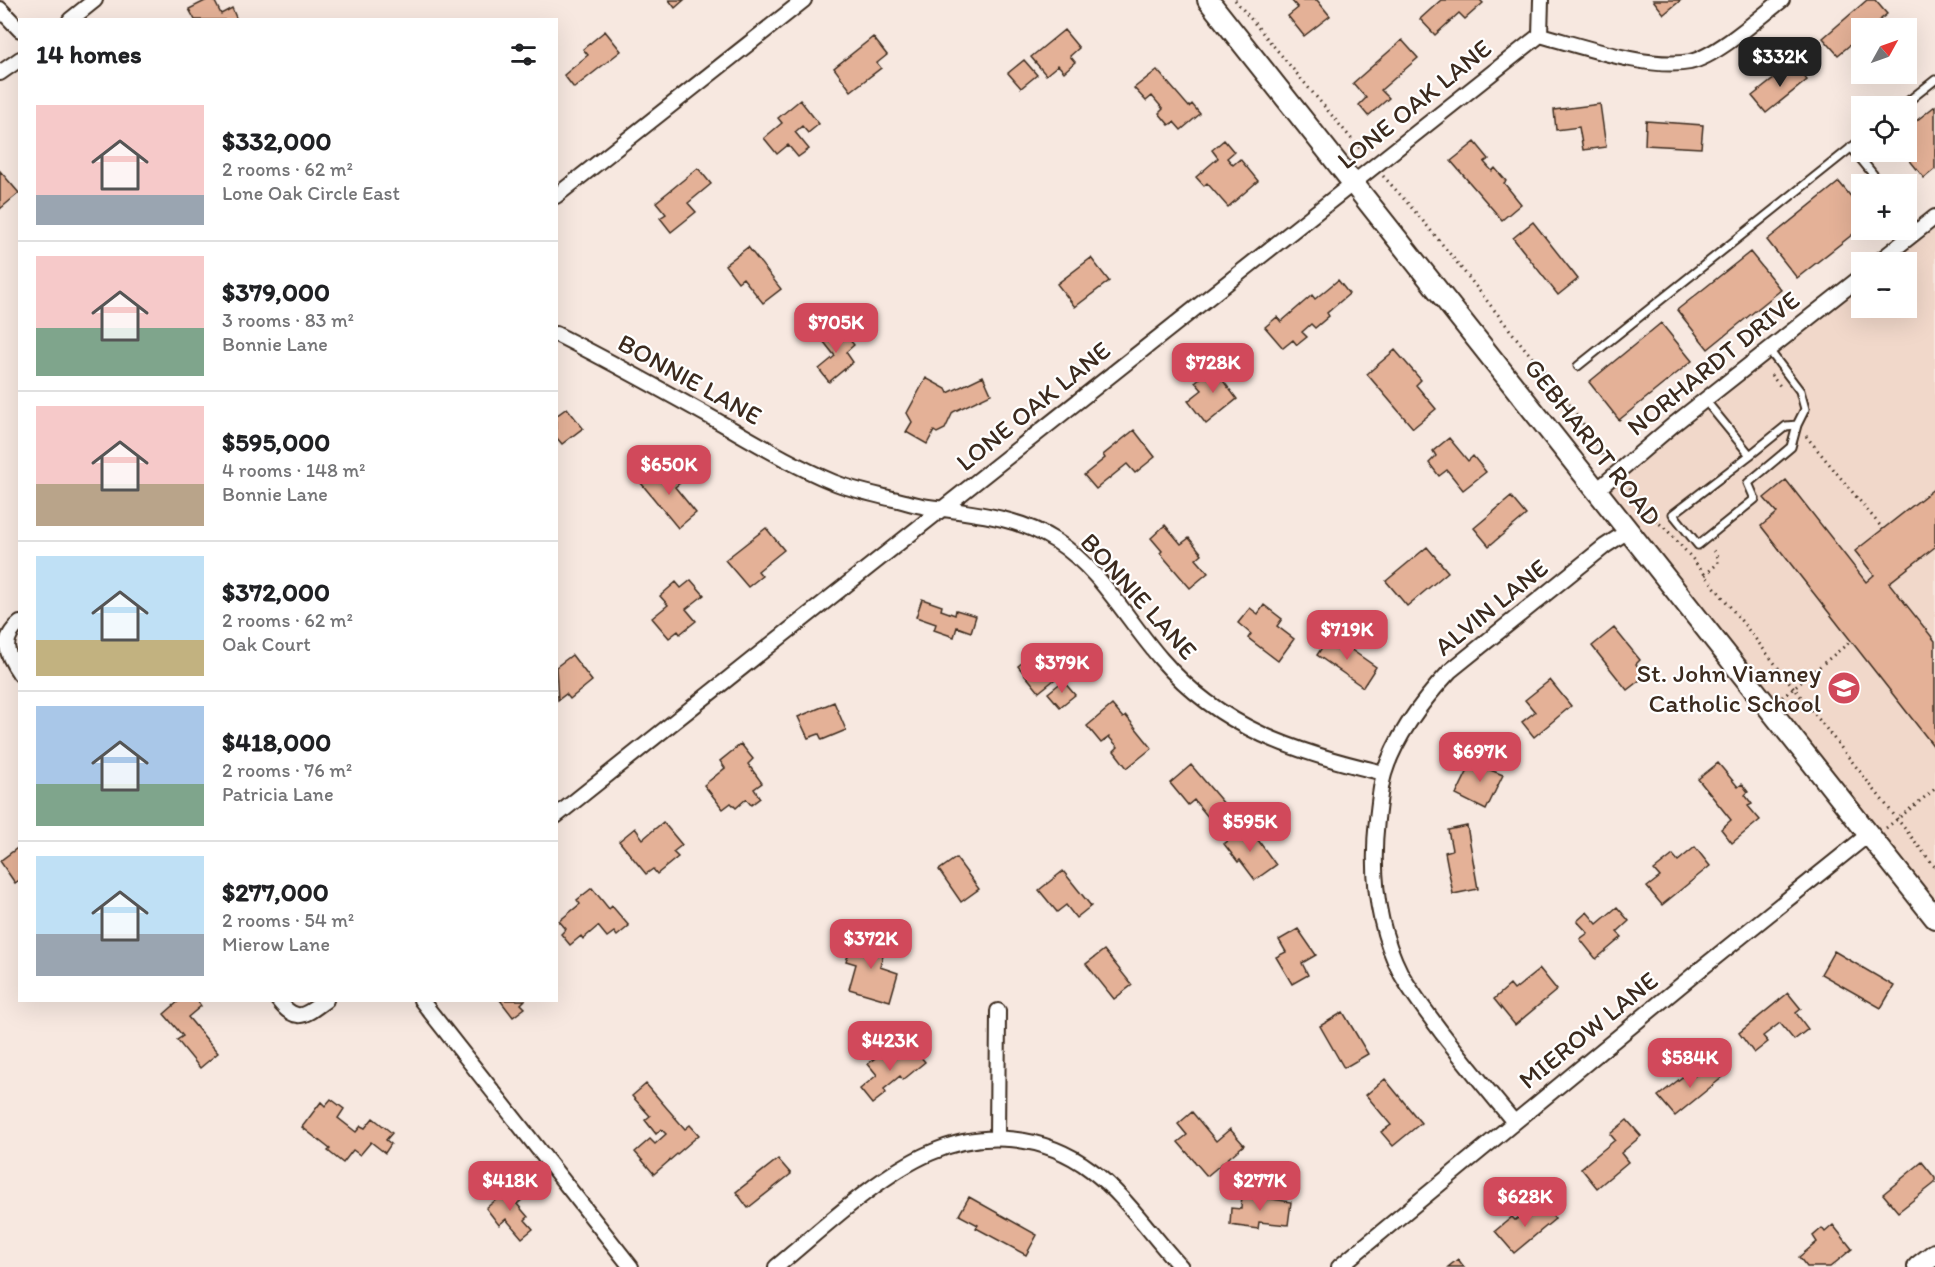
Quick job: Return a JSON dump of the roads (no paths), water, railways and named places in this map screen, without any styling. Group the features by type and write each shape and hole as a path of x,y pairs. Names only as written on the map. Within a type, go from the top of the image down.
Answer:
{"street":[{"path":"72,18 94,0"},
{"path":"558,194 804,0"},
{"name":"GEBHARDT ROAD","path":"1208,0 1935,918"},
{"path":"1541,0 1540,34 1646,61 1691,62 1709,54 1782,0"},
{"path":"0,9 18,28"},
{"name":"LONE OAK LANE","path":"558,814 942,508 1376,167 1540,34"},
{"path":"0,73 18,60"},
{"path":"1891,252 1935,218"},
{"name":"NORHARDT DRIVE","path":"1597,490 1705,400 1851,285"},
{"name":"BONNIE LANE","path":"558,335 772,452 834,482 862,492 919,506 983,514 1034,529 1075,555 1098,579 1162,660 1205,701 1226,717 1253,732 1283,743 1384,773"},
{"name":"ALVIN LANE","path":"1514,1122 1418,1002 1389,948 1375,891 1373,862 1384,773 1406,729 1433,689 1450,671 1605,546 1628,531"},
{"path":"18,625 8,635 5,642 7,652 18,671"},
{"name":"MIEROW LANE","path":"1339,1267 1514,1122 1871,837"},
{"path":"280,1002 291,1015 299,1016 305,1015 323,1002"},
{"path":"423,1002 631,1267"},
{"path":"997,1137 998,1011"},
{"path":"776,1267 897,1171 930,1153 956,1143 997,1137 1020,1139 1044,1145 1070,1156 1091,1170 1118,1195 1181,1267"},
{"path":"1918,1267 1935,1254"}],"lane":[{"path":"1915,96 1935,80"},
{"path":"1578,366 1851,147"},
{"path":"1863,162 1873,174"},
{"path":"1769,350 1800,391 1805,409 1797,425 1791,447 1748,483 1755,499 1698,545 1673,514 1786,426 1797,425"},
{"path":"1705,400 1750,455"}],"place":[{"name":"St. John Vianney Catholic School","path":"1844,688"}]}
